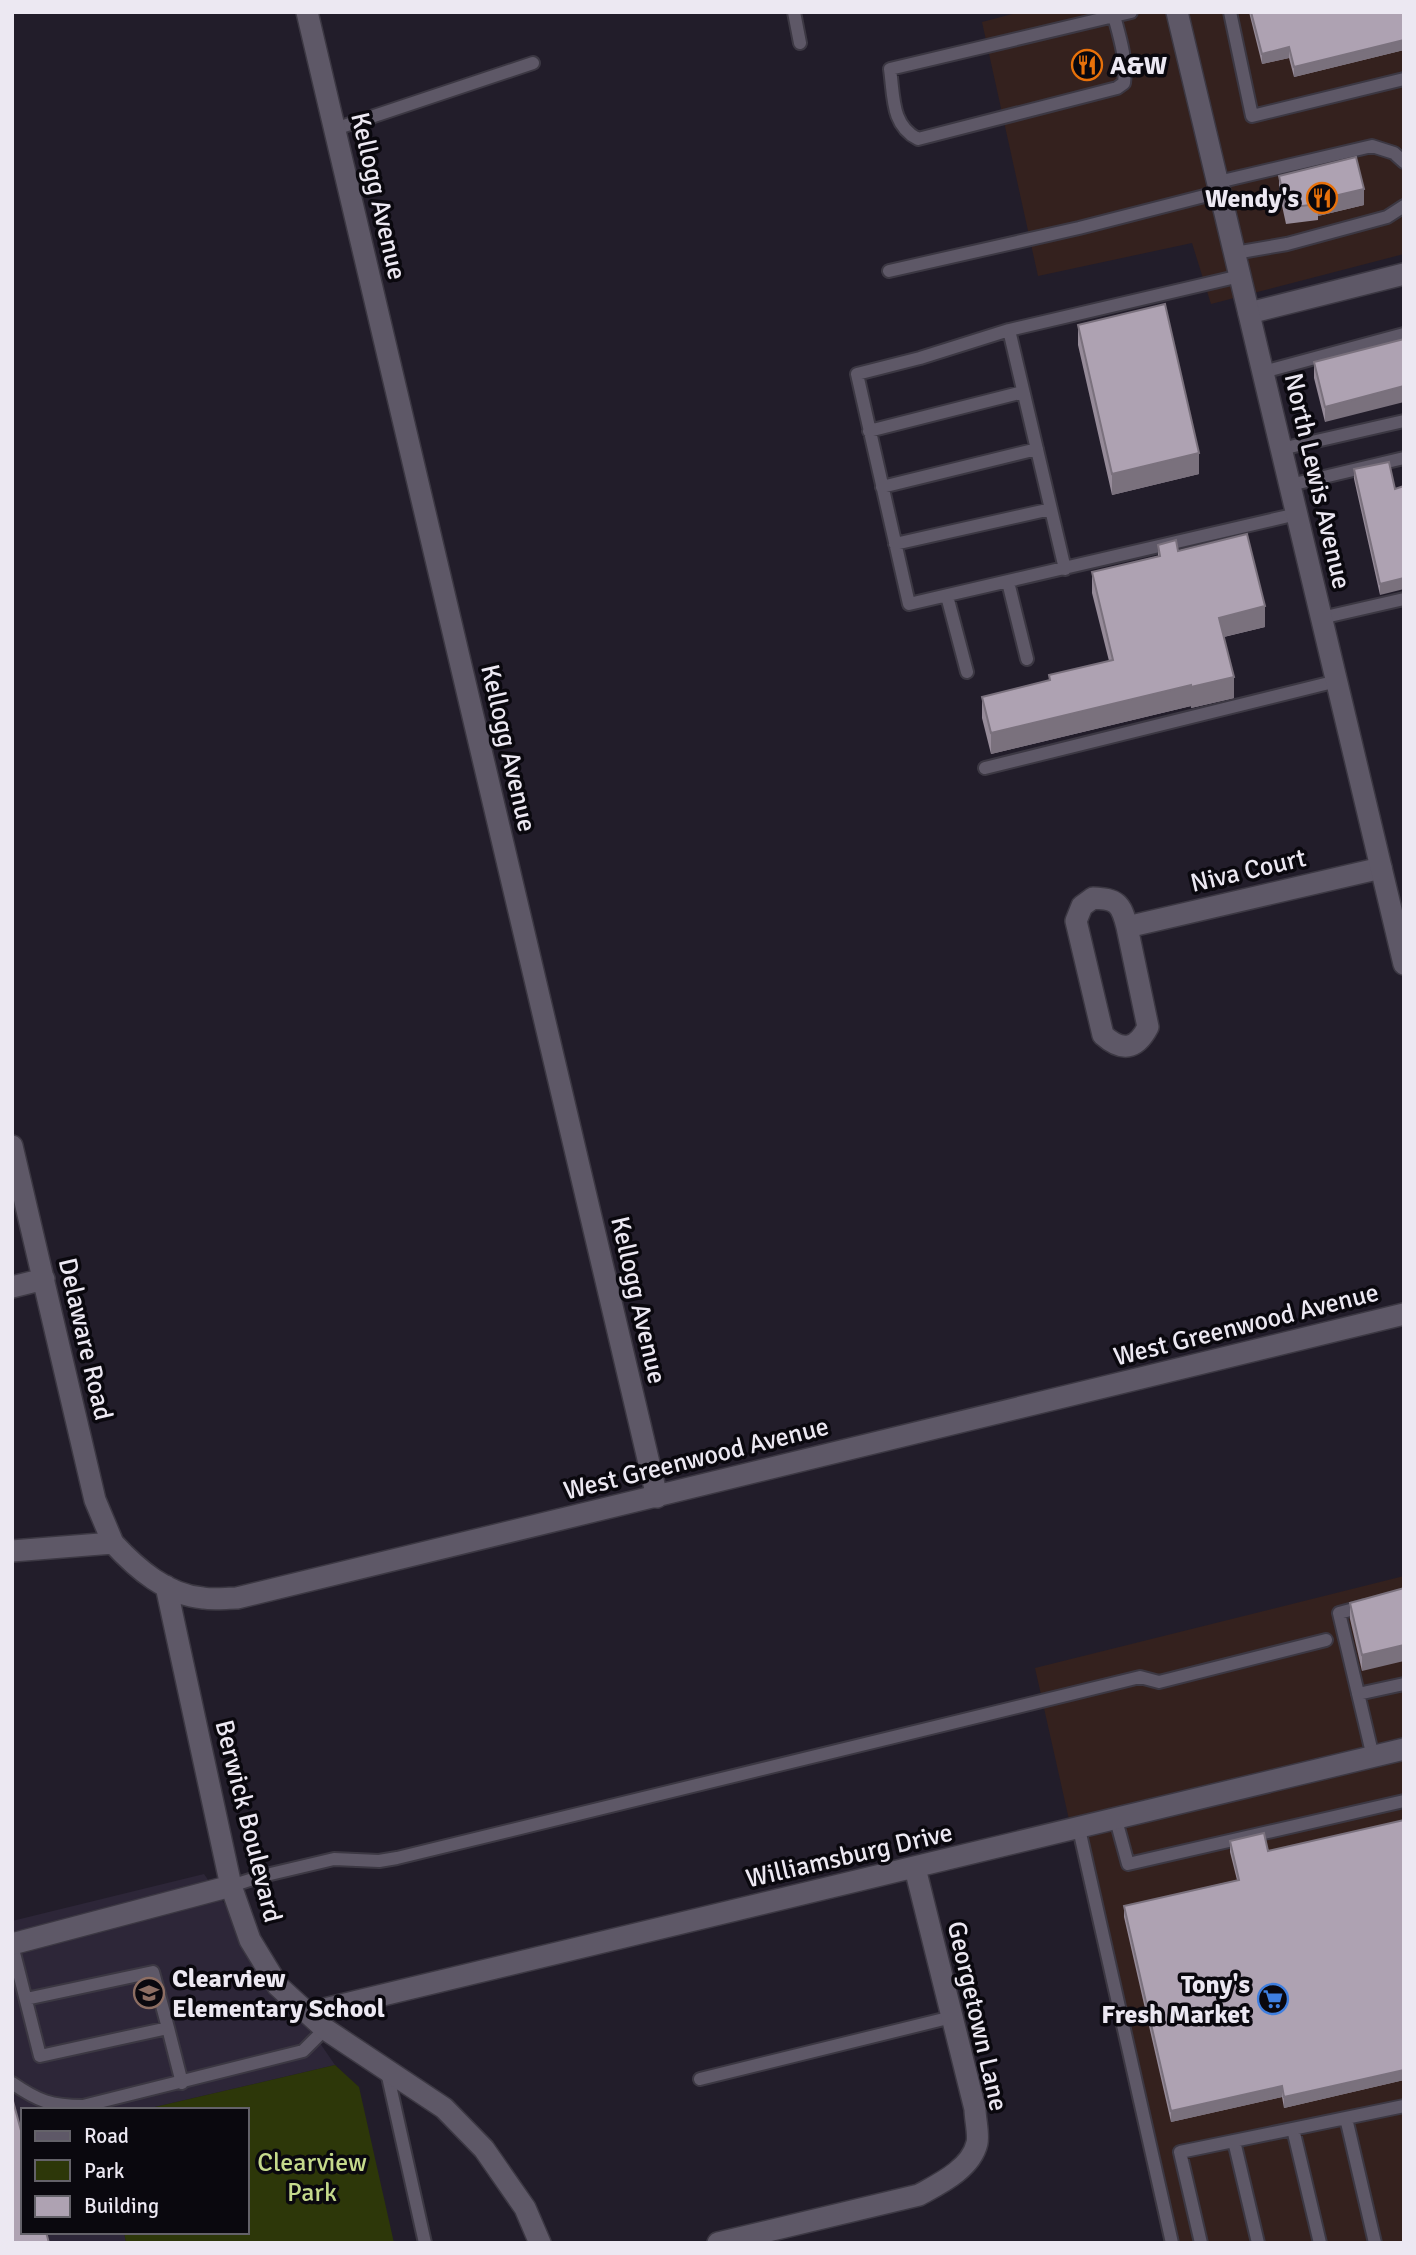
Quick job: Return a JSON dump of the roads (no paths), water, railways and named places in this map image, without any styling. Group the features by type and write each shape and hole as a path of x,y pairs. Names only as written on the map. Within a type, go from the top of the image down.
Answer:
{"street":[{"name":"Kellogg Avenue","path":"307,12 657,1497"},
{"name":"North Lewis Avenue","path":"1177,12 1381,868 1398,912 1404,964"},
{"path":"1249,313 1404,274"},
{"name":"Niva Court","path":"1127,927 1381,868"},
{"path":"1093,898 1111,898 1123,909 1127,927 1148,1027 1141,1041 1130,1046 1114,1045 1103,1035 1076,921 1082,906 1093,898"},
{"name":"Delaware Road","path":"12,1146 95,1500 114,1543"},
{"path":"12,1287 44,1279"},
{"name":"West Greenwood Avenue","path":"114,1543 138,1569 166,1586 201,1598 237,1598 1404,1314"},
{"path":"12,1551 114,1543"},
{"name":"Berwick Boulevard","path":"166,1586 231,1886 250,1940 278,1986 307,2013 325,2029 387,2072 444,2108 484,2149 525,2208 540,2243"},
{"name":"Williamsburg Drive","path":"307,2013 1404,1749"},
{"name":"Georgetown Lane","path":"718,2243 919,2195 948,2180 964,2166 977,2144 975,2109 915,1868"},
{"path":"12,1944 231,1886"}],"lane":[{"path":"794,12 800,43"},
{"path":"1114,16 1124,55 1125,74 1124,83 1117,88 918,139 905,132 897,116 890,69 1114,16 1131,12"},
{"path":"1230,12 1252,116 1404,79"},
{"path":"335,130 533,63"},
{"path":"889,271 1028,240 1373,146 1394,153 1404,162"},
{"path":"1235,253 1287,244 1387,217 1404,206"},
{"path":"1240,275 1009,330 920,358 857,374 909,604 1297,514"},
{"path":"1009,330 1065,569"},
{"path":"1263,372 1404,334"},
{"path":"869,431 1023,392"},
{"path":"1281,449 1404,421"},
{"path":"882,487 1037,449"},
{"path":"1290,485 1404,458"},
{"path":"895,544 1051,509"},
{"path":"1009,582 1027,659"},
{"path":"947,596 967,672"},
{"path":"1321,618 1404,599"},
{"path":"985,768 1337,681"},
{"path":"1373,1757 1339,1612 1378,1603"},
{"path":"231,1886 334,1859 379,1861 397,1858 1140,1677 1159,1682 1326,1640"},
{"path":"1358,1694 1404,1684"},
{"path":"1116,1820 1128,1864 1404,1801"},
{"path":"1079,1829 1172,2243"},
{"path":"12,1944 40,2056 169,2028"},
{"path":"26,1999 153,1972 181,2083"},
{"path":"700,2079 952,2017"},
{"path":"12,2083 34,2098 56,2106 83,2106 303,2051 325,2029"},
{"path":"387,2072 425,2243"},
{"path":"1200,2243 1180,2152 1404,2106"},
{"path":"1346,2118 1375,2243"},
{"path":"1293,2129 1320,2243"},
{"path":"1234,2141 1258,2243"}],"place":[{"name":"A&W","path":"1087,65"},
{"name":"Wendy's","path":"1322,198"},
{"name":"Clearview Elementary School","path":"149,1993"},
{"name":"Tony's Fresh Market","path":"1273,1999"}],"park label":[{"name":"Clearview Park","path":"312,2177"}]}
